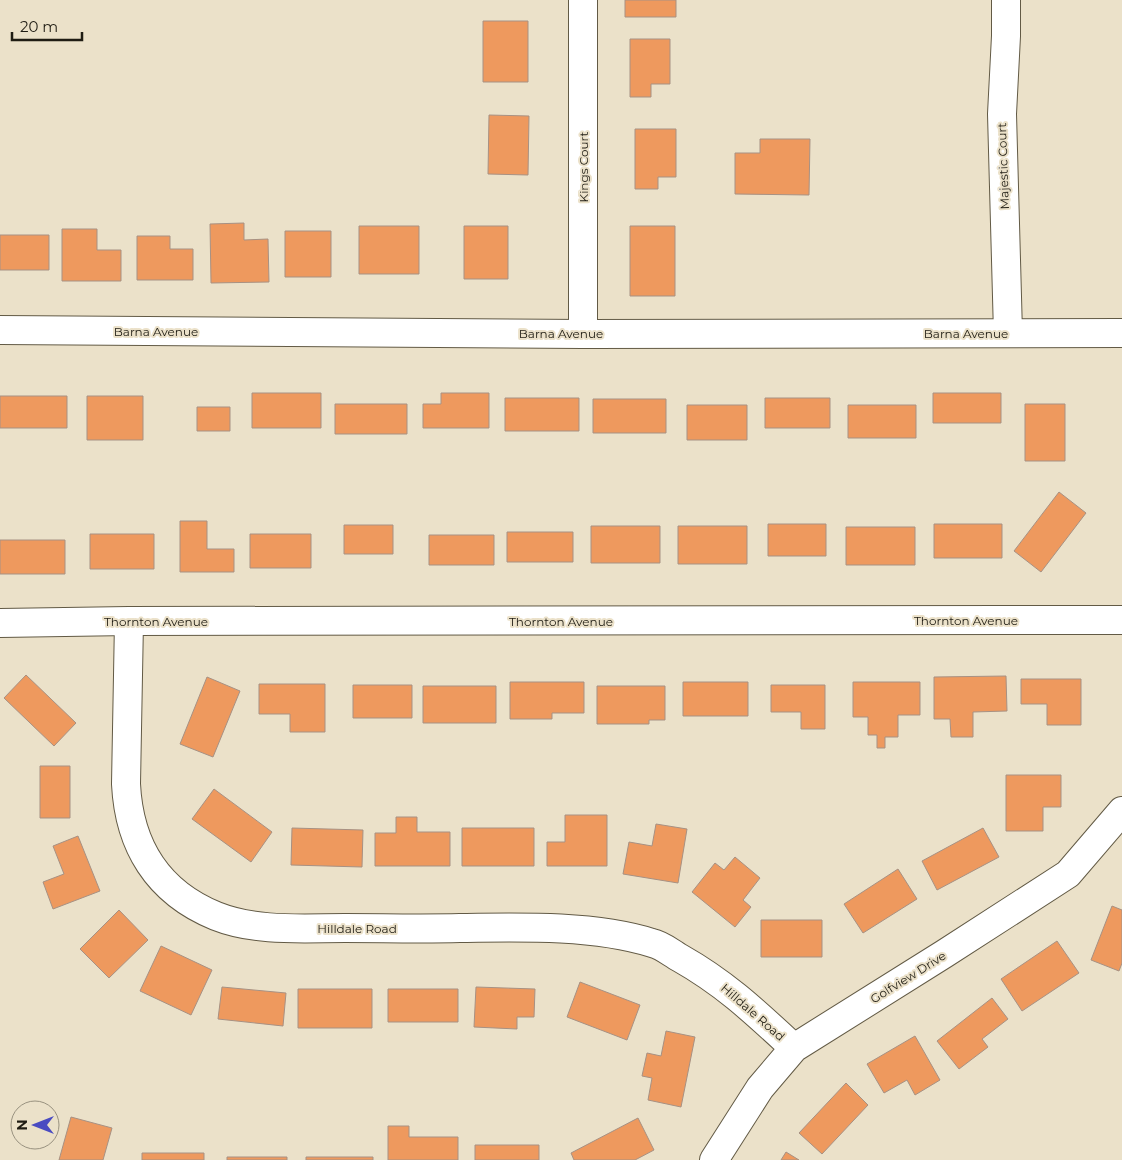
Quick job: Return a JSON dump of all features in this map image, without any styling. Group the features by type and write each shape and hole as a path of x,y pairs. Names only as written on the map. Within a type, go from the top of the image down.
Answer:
{"street":[{"name":"Kings Court","path":"583,0 583,334"},
{"name":"Majestic Court","path":"1006,0 1002,114 1008,333"},
{"name":"Barna Avenue","path":"0,330 583,334 1122,333"},
{"name":"Thornton Avenue","path":"0,623 129,621 1122,620"},
{"name":"Hilldale Road","path":"129,621 126,784 131,824 137,841 154,870 167,884 197,906 216,916 260,926 299,928 458,928 504,926 604,932 654,943 708,974 743,1000 794,1048"},
{"name":"Golfview Drive","path":"714,1160 760,1088 794,1048 1068,874 1122,811"}],"building":[{"path":"625,0 676,0 676,17 625,17"},
{"path":"483,21 528,21 528,82 483,82"},
{"path":"630,39 670,39 670,84 651,84 651,97 630,97"},
{"path":"489,115 529,116 528,175 488,174"},
{"path":"635,129 676,129 676,177 658,177 658,189 635,189"},
{"path":"760,139 810,139 809,195 735,194 735,153 760,153"},
{"path":"244,223 244,240 268,239 269,282 211,283 210,224"},
{"path":"359,226 419,226 419,274 359,274"},
{"path":"464,226 508,226 508,279 464,279"},
{"path":"630,226 675,226 675,296 630,296"},
{"path":"62,229 97,229 97,250 121,250 121,281 62,281"},
{"path":"285,231 331,231 331,277 285,277"},
{"path":"0,235 49,235 49,270 0,270"},
{"path":"137,236 170,236 170,249 193,249 193,280 137,280"},
{"path":"252,393 321,393 321,428 252,428"},
{"path":"441,393 489,393 489,428 423,428 423,404 441,404"},
{"path":"933,393 1001,393 1001,423 933,423"},
{"path":"0,396 67,396 67,428 0,428"},
{"path":"87,396 143,396 143,440 87,440"},
{"path":"505,398 579,398 579,431 505,431"},
{"path":"765,398 830,398 830,428 765,428"},
{"path":"593,399 666,399 666,433 593,433"},
{"path":"335,404 407,404 407,434 335,434"},
{"path":"1025,404 1065,404 1065,461 1025,461"},
{"path":"687,405 747,405 747,440 687,440"},
{"path":"848,405 916,405 916,438 848,438"},
{"path":"197,407 230,407 230,431 197,431"},
{"path":"1059,492 1086,513 1041,572 1014,551"},
{"path":"180,521 207,521 207,549 234,549 234,572 180,572"},
{"path":"768,524 826,524 826,556 768,556"},
{"path":"934,524 1002,524 1002,558 934,558"},
{"path":"344,525 393,525 393,554 344,554"},
{"path":"591,526 660,526 660,563 591,563"},
{"path":"678,526 747,526 747,564 678,564"},
{"path":"846,527 915,527 915,565 846,565"},
{"path":"507,532 573,532 573,562 507,562"},
{"path":"90,534 154,534 154,569 90,569"},
{"path":"250,534 311,534 311,568 250,568"},
{"path":"429,535 494,535 494,565 429,565"},
{"path":"0,540 65,540 65,574 0,574"},
{"path":"26,675 76,723 54,746 4,698"},
{"path":"1006,676 1007,711 973,712 973,737 951,737 950,719 934,719 934,677"},
{"path":"207,677 240,691 213,757 180,744"},
{"path":"1021,679 1081,679 1081,725 1047,725 1047,704 1021,704"},
{"path":"510,682 584,682 584,713 552,713 552,719 510,719"},
{"path":"683,682 748,682 748,716 683,716"},
{"path":"853,682 920,682 920,715 898,715 898,737 885,737 885,748 877,748 877,735 868,735 868,717 853,717"},
{"path":"259,684 325,684 325,732 290,732 290,714 259,714"},
{"path":"353,685 412,685 412,718 353,718"},
{"path":"771,685 825,685 825,729 801,729 801,712 771,712"},
{"path":"423,686 496,686 496,723 423,723"},
{"path":"597,686 665,686 665,720 649,720 649,724 597,724"},
{"path":"40,766 70,766 70,818 40,818"},
{"path":"1006,775 1061,775 1061,807 1043,807 1043,831 1006,831"},
{"path":"214,789 272,832 251,862 192,819"},
{"path":"565,815 607,815 607,866 547,866 547,842 565,842"},
{"path":"396,817 417,817 417,832 450,832 450,866 375,866 375,833 396,833"},
{"path":"656,824 687,829 678,883 623,874 629,842 652,846"},
{"path":"292,828 363,830 362,867 291,865"},
{"path":"462,828 534,828 534,866 462,866"},
{"path":"983,828 999,857 937,890 922,861"},
{"path":"78,836 100,891 53,909 43,882 64,874 53,846"},
{"path":"735,857 760,878 743,900 751,907 735,927 692,892 715,863 724,870"},
{"path":"898,869 917,899 863,933 844,904"},
{"path":"1112,906 1122,910 1122,963 1119,971 1091,960"},
{"path":"119,910 148,940 109,978 80,949"},
{"path":"761,920 822,920 822,957 761,957"},
{"path":"1057,941 1079,973 1022,1011 1001,979"},
{"path":"161,946 212,970 191,1015 140,991"},
{"path":"580,982 640,1005 627,1040 567,1017"},
{"path":"222,987 286,993 283,1026 218,1019"},
{"path":"476,987 535,989 534,1017 517,1017 517,1029 474,1027"},
{"path":"298,989 372,989 372,1028 298,1028"},
{"path":"388,989 458,989 458,1022 388,1022"},
{"path":"992,998 1008,1019 982,1039 988,1047 959,1069 937,1041"},
{"path":"666,1031 695,1037 681,1107 648,1100 652,1078 642,1076 647,1053 661,1056"},
{"path":"915,1036 940,1080 915,1095 907,1080 884,1093 867,1064"},
{"path":"846,1083 868,1105 822,1154 799,1133"},
{"path":"71,1117 112,1128 103,1160 59,1160"},
{"path":"638,1118 654,1150 635,1160 574,1160 571,1153"},
{"path":"388,1126 409,1126 409,1137 458,1137 458,1160 388,1160"},
{"path":"475,1145 539,1145 539,1160 475,1160"},
{"path":"786,1152 799,1160 781,1160"},
{"path":"142,1153 204,1153 204,1160 142,1160"},
{"path":"227,1157 287,1157 287,1160 227,1160"},
{"path":"306,1157 373,1157 373,1160 306,1160"}]}
